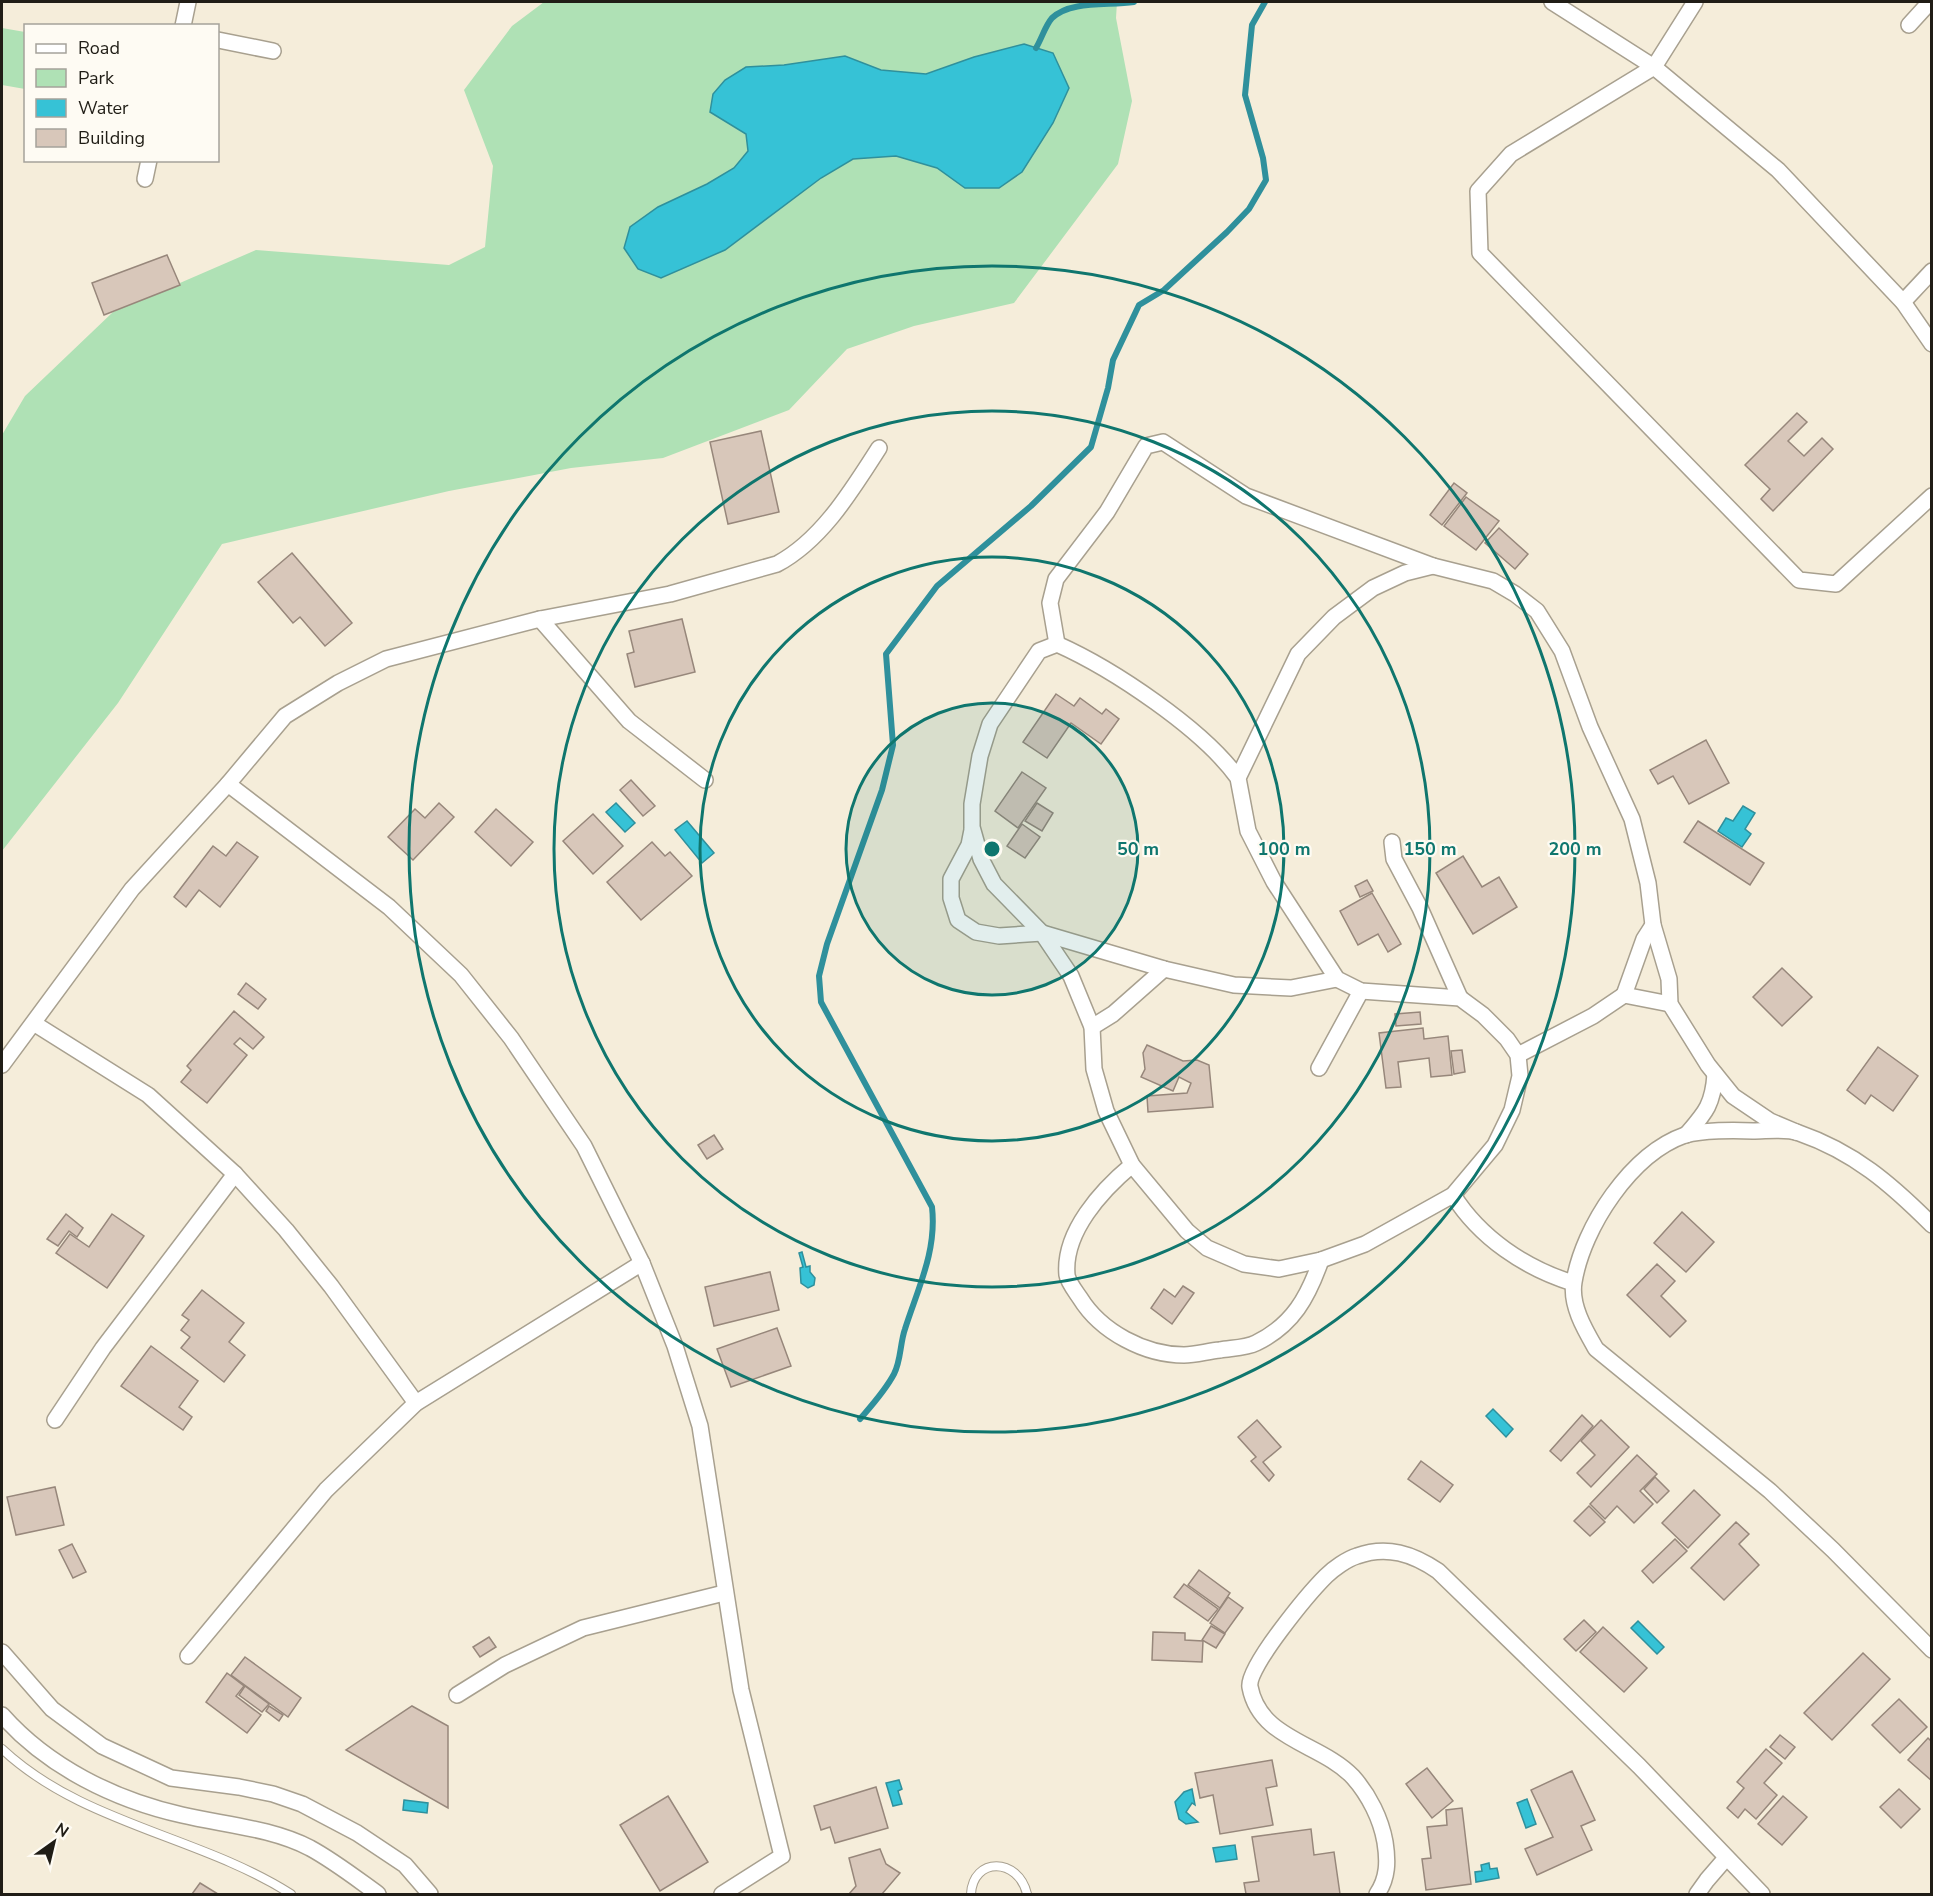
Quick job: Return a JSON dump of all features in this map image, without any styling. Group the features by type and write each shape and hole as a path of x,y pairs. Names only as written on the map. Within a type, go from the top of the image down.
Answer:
{"street":[{"path":"183,24 188,2"},
{"path":"1552,2 1653,67 1778,170 1903,302 1932,344"},
{"path":"1695,2 1653,67 1511,154 1478,191 1480,253 1799,579 1836,584 1932,496"},
{"path":"1909,25 1930,2"},
{"path":"219,40 273,51"},
{"path":"144,180 148,162"},
{"path":"1903,302 1932,271"},
{"path":"1057,644 1050,603 1056,579 1107,512 1146,446 1163,442 1246,496 1433,566 1493,581 1529,605 1550,628 1562,651 1590,727 1632,819 1648,883 1653,925 1669,979 1670,1004 1715,1074 1733,1096 1770,1121 1859,1160 1887,1182 1932,1225"},
{"path":"2,1065 132,889 228,784 285,716 338,682 386,659 540,619 670,594 777,564 798,550 822,526 853,488 879,448"},
{"path":"1238,778 1298,654 1334,617 1373,588 1405,573 1433,566"},
{"path":"540,619 629,721 705,780"},
{"path":"1337,979 1291,988 1234,985 1164,969 1042,933 999,936 976,932 958,920 951,898 951,879 969,845 975,779 990,724 1039,651 1057,644 1084,656 1126,682 1186,727 1227,762 1238,778 1248,831 1274,882 1337,979 1361,991 1460,999"},
{"path":"228,784 389,907 461,975 511,1038 584,1146 642,1263 675,1346 700,1426 724,1593 741,1690 782,1856 722,1894"},
{"path":"972,828 981,860 994,884 1042,933 1071,976 1092,1028 1094,1069 1106,1111 1132,1165 1187,1231 1207,1248 1244,1264 1279,1269 1322,1260 1365,1244 1453,1195 1495,1145 1512,1110 1520,1076 1518,1055 1499,1031 1460,999 1420,908 1394,859 1392,842"},
{"path":"1518,1055 1593,1016 1624,995 1644,939 1653,925"},
{"path":"1092,1028 1113,1014 1164,969"},
{"path":"1318,1068 1361,991"},
{"path":"1624,995 1670,1004"},
{"path":"34,1024 148,1095 235,1174 286,1230 331,1286 416,1403"},
{"path":"1715,1074 1714,1092 1709,1108 1686,1135 1644,1158 1608,1199 1589,1238 1573,1283 1579,1318 1596,1349 1770,1491 1833,1550 1932,1650"},
{"path":"1686,1135 1741,1131 1796,1132"},
{"path":"1132,1165 1114,1180 1088,1213 1070,1248 1067,1277 1086,1307 1112,1332 1153,1351 1185,1355 1254,1344 1280,1327 1302,1305 1322,1260"},
{"path":"55,1420 103,1348 235,1174"},
{"path":"1453,1195 1474,1224 1500,1247 1559,1279 1573,1283"},
{"path":"188,1656 326,1490 416,1403 642,1263"},
{"path":"1377,1894 1383,1886 1388,1862 1383,1831 1370,1800 1352,1776 1312,1749 1277,1732 1257,1708 1249,1685 1258,1659 1327,1574 1356,1556 1388,1550 1417,1557 1438,1571 1639,1766 1762,1894"},
{"path":"457,1695 505,1665 583,1628 724,1593"},
{"path":"2,1652 52,1709 102,1746 171,1778 239,1787 273,1794 302,1804 357,1833 405,1865 430,1894"},
{"path":"2,1715 46,1755 106,1792 181,1815 250,1827 310,1848 378,1894"},
{"path":"1697,1894 1726,1858"}],"lane":[{"path":"2,1749 70,1798 206,1851 291,1894"},
{"path":"971,1894 971,1884 978,1874 999,1866 1012,1870 1024,1880 1027,1894"}],"green space":[{"path":"544,2 1117,2 1116,18 1132,101 1118,164 1014,303 914,326 847,349 789,410 663,458 571,468 449,491 222,544 118,703 2,851 2,435 25,396 113,312 256,250 449,265 485,247 493,166 464,90 512,26"},
{"path":"2,28 24,32 24,89 2,85"}],"water":[{"path":"1024,44 1053,53 1069,88 1053,123 1022,172 999,188 965,188 937,168 896,156 853,159 821,178 725,250 661,278 638,269 624,248 630,227 658,207 707,184 734,168 748,151 746,134 710,112 713,94 725,80 746,67 784,65 845,56 881,70 926,74 974,57"},
{"path":"616,803 635,823 625,832 606,812"},
{"path":"1743,806 1755,813 1745,829 1751,834 1742,847 1718,831 1726,818 1733,821"},
{"path":"687,821 714,853 702,863 675,830"},
{"path":"802,1252 806,1267 810,1266 810,1272 815,1278 814,1285 808,1288 801,1283 800,1268 803,1267 799,1253"},
{"path":"1493,1409 1513,1429 1506,1437 1486,1416"},
{"path":"1638,1621 1664,1647 1657,1654 1631,1628"},
{"path":"899,1780 902,1789 898,1791 902,1804 893,1806 886,1783"},
{"path":"1192,1789 1195,1805 1192,1803 1186,1812 1198,1822 1186,1824 1179,1819 1175,1802 1184,1792"},
{"path":"1527,1799 1536,1824 1526,1828 1517,1803"},
{"path":"404,1800 428,1803 427,1813 403,1810"},
{"path":"1235,1845 1237,1859 1216,1862 1213,1848"},
{"path":"1489,1863 1490,1869 1497,1868 1499,1878 1476,1882 1475,1872 1482,1871 1481,1865"}],"building":[{"path":"167,255 180,285 104,315 92,283"},
{"path":"1797,413 1807,422 1788,441 1804,456 1822,438 1833,449 1773,511 1761,499 1770,489 1745,465"},
{"path":"761,431 779,512 728,524 710,442"},
{"path":"1454,483 1467,493 1442,525 1430,515"},
{"path":"1466,497 1499,521 1476,550 1444,526"},
{"path":"1499,528 1528,554 1515,569 1485,543"},
{"path":"292,553 352,623 325,646 300,617 293,623 258,582"},
{"path":"682,619 695,672 635,687 627,654 634,652 629,631"},
{"path":"1056,694 1074,706 1080,698 1102,714 1106,709 1119,719 1101,744 1071,723 1047,758 1023,742"},
{"path":"1706,740 1729,783 1689,804 1673,776 1658,784 1650,770"},
{"path":"1022,772 1046,788 1018,828 995,811"},
{"path":"631,780 655,806 643,816 620,790"},
{"path":"439,803 454,817 413,860 388,837 415,809 425,818"},
{"path":"1037,803 1053,813 1042,831 1025,821"},
{"path":"496,809 533,842 511,866 475,832"},
{"path":"593,814 623,846 593,874 563,841"},
{"path":"1698,821 1764,863 1750,885 1684,842"},
{"path":"1022,824 1040,837 1025,858 1007,846"},
{"path":"237,842 258,857 220,907 199,890 186,907 174,897 213,846 226,856"},
{"path":"652,842 665,856 670,852 692,876 641,920 607,882"},
{"path":"1463,856 1482,887 1499,877 1517,907 1473,934 1436,873"},
{"path":"1367,880 1373,891 1360,897 1355,886"},
{"path":"1372,893 1401,944 1388,952 1378,934 1358,945 1340,911"},
{"path":"1782,968 1812,997 1782,1026 1753,997"},
{"path":"246,983 266,999 258,1009 238,994"},
{"path":"234,1011 264,1037 253,1049 240,1038 234,1044 247,1055 207,1103 181,1082 191,1070 187,1066"},
{"path":"1420,1012 1421,1024 1396,1026 1395,1014"},
{"path":"1423,1028 1424,1039 1448,1036 1452,1075 1431,1077 1429,1058 1398,1062 1401,1087 1386,1088 1379,1033"},
{"path":"1147,1045 1183,1061 1197,1060 1209,1065 1213,1107 1148,1112 1147,1096 1187,1093 1191,1083 1179,1077 1173,1091 1141,1077 1145,1069 1143,1053"},
{"path":"1878,1047 1918,1076 1893,1111 1871,1095 1865,1104 1847,1090"},
{"path":"1462,1050 1465,1072 1454,1074 1451,1051"},
{"path":"714,1135 723,1149 707,1159 698,1145"},
{"path":"1682,1212 1714,1242 1686,1272 1654,1243"},
{"path":"66,1214 83,1228 77,1237 69,1231 58,1246 47,1239"},
{"path":"112,1214 144,1236 107,1288 56,1253 70,1234 89,1247"},
{"path":"1657,1264 1675,1281 1661,1296 1686,1321 1670,1337 1627,1295"},
{"path":"770,1272 779,1310 714,1326 705,1287"},
{"path":"1183,1286 1194,1293 1172,1324 1151,1308 1164,1289 1175,1297"},
{"path":"202,1290 244,1323 229,1342 245,1355 224,1382 181,1348 190,1337 181,1330 189,1320 182,1315"},
{"path":"777,1328 791,1366 731,1387 717,1349"},
{"path":"151,1346 198,1381 179,1407 192,1417 183,1430 121,1386"},
{"path":"1582,1415 1593,1426 1561,1461 1550,1451"},
{"path":"1257,1420 1281,1447 1263,1462 1274,1475 1269,1481 1251,1461 1256,1457 1238,1437"},
{"path":"1601,1420 1629,1447 1591,1487 1577,1473 1595,1455 1581,1441"},
{"path":"1637,1455 1657,1474 1640,1491 1653,1504 1634,1523 1617,1506 1605,1519 1590,1504"},
{"path":"1421,1461 1453,1485 1440,1502 1408,1479"},
{"path":"1655,1477 1669,1491 1657,1503 1644,1489"},
{"path":"55,1487 64,1525 16,1535 7,1497"},
{"path":"1694,1490 1720,1515 1688,1548 1662,1523"},
{"path":"1589,1506 1605,1522 1590,1536 1574,1521"},
{"path":"1736,1522 1749,1534 1739,1544 1759,1565 1724,1600 1691,1568"},
{"path":"1675,1539 1687,1551 1653,1583 1642,1571"},
{"path":"72,1544 86,1572 73,1578 59,1550"},
{"path":"1199,1570 1230,1593 1220,1608 1188,1585"},
{"path":"1184,1584 1218,1609 1208,1621 1174,1597"},
{"path":"1228,1597 1243,1608 1225,1633 1210,1623"},
{"path":"1584,1620 1596,1632 1576,1651 1564,1639"},
{"path":"1211,1626 1225,1634 1216,1648 1202,1640"},
{"path":"1603,1627 1647,1668 1624,1692 1580,1652"},
{"path":"1153,1632 1185,1633 1185,1640 1203,1641 1202,1662 1152,1660"},
{"path":"489,1637 496,1647 480,1657 473,1647"},
{"path":"1863,1653 1890,1679 1832,1740 1804,1713"},
{"path":"245,1657 301,1698 288,1717 231,1675"},
{"path":"227,1673 244,1686 236,1696 261,1715 247,1733 206,1702"},
{"path":"245,1686 269,1704 262,1712 239,1695"},
{"path":"1899,1699 1927,1727 1900,1753 1872,1725"},
{"path":"269,1706 283,1715 279,1721 266,1711"},
{"path":"412,1706 448,1726 448,1808 346,1750"},
{"path":"1780,1735 1795,1747 1785,1759 1770,1747"},
{"path":"1928,1738 1932,1742 1932,1781 1908,1760"},
{"path":"1766,1749 1782,1763 1764,1783 1777,1795 1756,1819 1745,1809 1738,1818 1727,1808 1744,1788 1737,1782"},
{"path":"1272,1760 1277,1786 1266,1788 1273,1825 1220,1834 1213,1795 1200,1798 1195,1773"},
{"path":"1427,1768 1453,1801 1432,1818 1406,1784"},
{"path":"1572,1771 1595,1820 1581,1826 1592,1850 1537,1875 1525,1849 1553,1837 1531,1790"},
{"path":"876,1787 888,1828 835,1843 830,1827 821,1830 814,1806"},
{"path":"1899,1789 1920,1809 1901,1828 1880,1807"},
{"path":"668,1796 708,1862 660,1891 620,1825"},
{"path":"1783,1796 1807,1817 1782,1845 1758,1824"},
{"path":"1462,1808 1471,1884 1426,1890 1422,1859 1431,1858 1427,1827 1447,1825 1446,1810"},
{"path":"1311,1829 1314,1855 1334,1852 1340,1894 1246,1894 1244,1883 1259,1881 1252,1837"},
{"path":"880,1849 886,1864 900,1873 882,1894 849,1894 856,1886 849,1858"},
{"path":"200,1883 218,1894 192,1894"}],"waterway":[{"path":"1036,48 1050,21 1060,12 1079,6 1134,2"},
{"path":"860,1419 882,1392 896,1369 903,1334 929,1254 933,1223 932,1207 821,1002 819,976 827,944 882,790 893,745 886,654 937,586 1031,506 1091,447 1108,388 1113,360 1139,305 1164,290 1227,232 1249,209 1266,180 1263,158 1245,95 1252,25 1265,2"}]}
